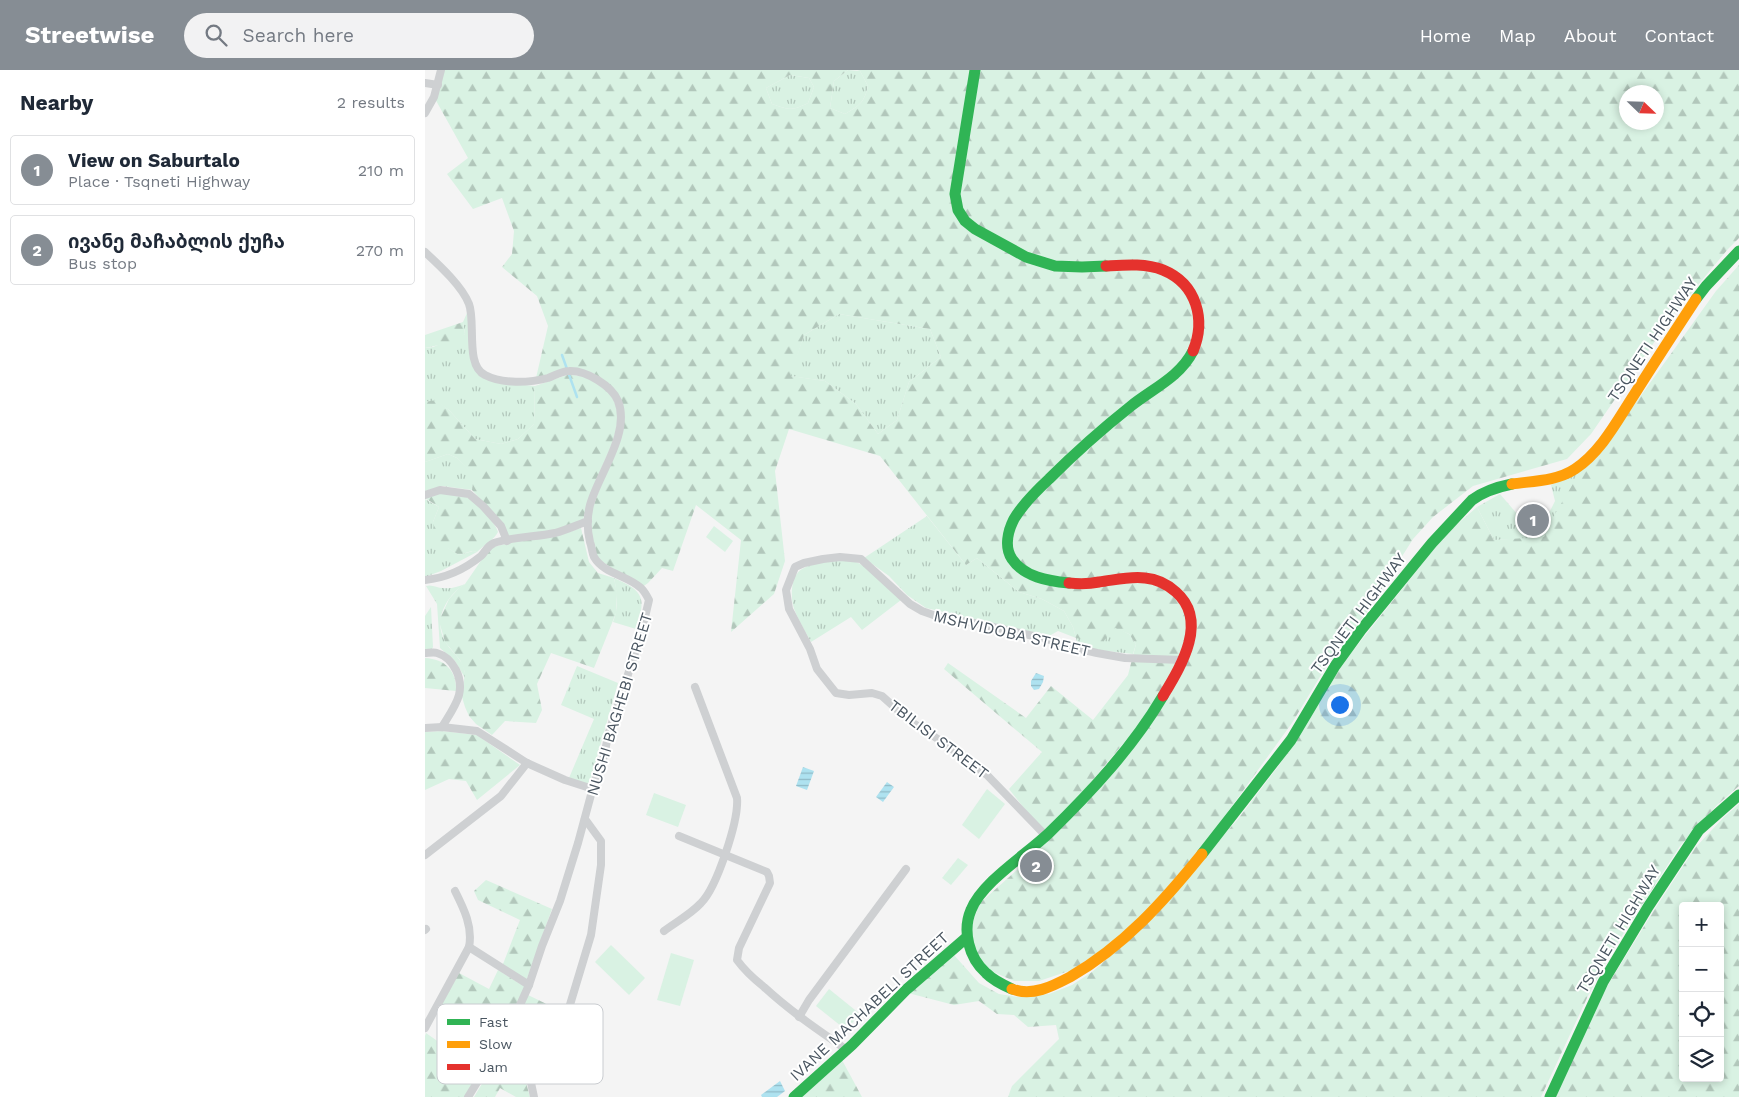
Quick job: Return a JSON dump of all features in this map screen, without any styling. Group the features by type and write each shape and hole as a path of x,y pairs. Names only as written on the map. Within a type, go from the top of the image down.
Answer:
{"main road":[{"path":"966,938 971,907 981,894 1046,836 1087,795 1145,725 1166,692 1182,660 1191,634 1192,619 1184,600 1166,585 1150,578 1129,578 1089,584 1058,582 1032,576 1018,569 1010,558 1007,545 1009,529 1017,514 1030,498 1084,444 1168,380 1187,362 1200,329 1199,311 1193,295 1179,279 1154,266 1066,267 1025,259 965,221 955,211 955,194 975,70"},
{"name":"TSQNETI HIGHWAY","path":"966,938 975,962 987,975 1018,991 1041,990 1061,982 1087,968 1119,943 1139,925 1171,890 1275,762 1301,724 1331,672 1365,626 1447,526 1480,494 1495,488 1550,479 1573,470 1599,446 1704,288 1739,251"},
{"name":"TSQNETI HIGHWAY","path":"1549,1097 1603,982 1648,907 1699,830 1739,794"},
{"name":"IVANE MACHABELI STREET","path":"794,1097 847,1050 907,988 966,938"}],"street":[{"path":"425,113 434,97 441,70"},
{"path":"425,83 438,85"},
{"name":"NUSHI BAGHEBI STREET","path":"425,252 458,287 469,304 472,348 480,373 487,377 502,380 531,382 568,371 581,372 595,378 607,387 618,401 621,420 617,441 590,505 589,536 594,556 605,569 641,588 649,600 640,638 609,732 603,760 560,901 529,985 520,1004"},
{"path":"425,495 440,490 469,494 501,526 507,541"},
{"path":"425,580 449,575 477,558 487,547 496,542 555,533 588,521"},
{"name":"TBILISI STREET","path":"861,559 841,557 823,559 795,567 786,590 789,609 809,648 817,670 836,693 849,695 872,693 882,696 910,721 982,770 998,784 1046,836"},
{"name":"MSHVIDOBA STREET","path":"861,559 911,604 922,611 939,617 1040,637 1097,653 1125,658 1182,660"},
{"path":"425,653 437,653 445,658 454,666 459,676 461,686 459,696 442,727"},
{"path":"664,930 701,903 711,889 735,819 737,798 695,687"},
{"path":"425,728 442,727 477,731 527,763 565,780 593,789"},
{"path":"425,855 501,796 527,763"},
{"path":"570,1004 591,935 601,865 601,842 585,819"},
{"path":"679,836 767,872 770,883 739,948 737,960 743,969 799,1017 847,1050"},
{"path":"799,1017 809,1000 906,869"},
{"path":"438,1004 469,947 471,936 469,924 455,891"},
{"path":"469,947 529,985"},
{"path":"425,1028 437,1006"},
{"name":"NUSHI BAGHEBI STREET","path":"468,1097 476,1084"},
{"path":"531,1084 534,1097"}],"green space":[{"path":"441,70 848,70 834,81 830,108 845,114 861,103 868,86 860,71 857,70 1739,70 1739,238 1673,315 1591,434 1567,459 1473,486 1433,517 1413,539 1365,615 1335,652 1292,723 1203,846 1150,907 1114,941 1072,970 1039,981 1014,981 989,970 974,951 969,934 979,904 1054,833 1166,692 1046,836 1009,789 1042,752 944,669 948,663 1026,718 1051,686 1093,720 1128,675 1136,644 1129,634 1115,628 1101,644 1076,638 1073,627 1064,611 1042,599 1019,592 977,558 966,565 880,456 789,429 775,471 785,561 774,594 731,632 741,540 696,505 673,571 662,568 641,588 594,556 588,521 617,441 618,401 607,387 581,372 536,378 548,326 537,296 502,267 512,254 514,231 502,198 473,209 447,174 468,158 434,97","holes":["790,75 809,78 814,87 808,103 790,109 772,104 766,88","839,314 930,329 941,357 909,382 897,420 878,434 856,404 825,381 791,376 804,335"]},
{"path":"848,70 860,71 868,86 861,103 845,114 830,108 834,81"},
{"path":"790,75 809,78 814,87 808,103 790,109 772,104 766,88"},
{"path":"1739,265 1739,786 1717,805 1680,846 1611,953 1587,998 1541,1097 1008,1097 1012,1086 1059,1039 1056,1025 1028,1027 1014,1015 997,1014 979,1001 954,1005 908,993 954,955 979,983 999,994 1018,997 1049,994 1072,985 1092,972 1138,932 1238,819 1280,764 1327,687 1352,652 1446,534 1477,507 1494,540 1544,537 1574,482 1627,415 1716,291"},
{"path":"467,313 474,367 503,383 535,386 534,424 518,439 501,444 475,439 449,410 436,401 425,402 425,348 433,347 465,334 463,322"},
{"path":"839,314 930,329 941,357 909,382 897,420 878,434 856,404 825,381 790,376 804,335"},
{"path":"463,322 465,334 453,342 425,348 425,335"},
{"path":"567,375 588,378 610,394 616,405 617,417 613,441 593,487 583,520 555,531 509,538 504,525 472,490 474,476 457,458 448,454 425,462 425,402 436,400 449,410 475,439 501,444 518,439 534,424 535,386"},
{"path":"448,454 457,458 475,476 472,490 442,486 425,491 425,462"},
{"path":"1594,458 1566,496 1544,538 1494,540 1477,507 1500,494 1518,515 1548,515 1555,501 1551,485 1564,479"},
{"path":"441,493 463,496 475,502 485,512 498,532 492,540 477,552 472,551 459,555 436,541 433,522 439,507 425,498"},
{"path":"425,499 439,507 433,522 448,548 459,555 473,551 477,552 441,571 425,577"},
{"path":"927,516 966,565 977,558 1019,592 1042,599 1064,611 1073,627 1076,638 1058,631 1049,636 926,608 907,595 889,576 864,558"},
{"path":"714,526 733,541 725,552 706,537"},
{"path":"581,528 589,562 598,573 614,578 617,593 616,613 594,668 551,653 537,684 542,710 536,723 505,721 492,735 476,724 469,716 462,697 465,672 460,660 445,642 439,621 449,599 465,584 489,549 535,537 554,537"},
{"path":"840,560 856,562 862,565 880,579 901,600 862,630 851,617 811,642 793,606 793,582 798,572 806,567"},
{"path":"614,578 632,587 640,597 642,603 636,629 613,622 617,600"},
{"path":"465,584 447,602 443,609 440,625 445,641 464,667 465,678 455,661 440,648 437,604 426,586 449,588"},
{"path":"431,607 433,647 431,651 425,650 425,616"},
{"path":"1115,627 1129,634 1136,644 1133,654 1098,650 1078,645 1076,638"},
{"path":"425,658 438,661 448,667 456,684 456,691 425,688"},
{"path":"577,666 618,683 589,785 569,778 594,719 561,705"},
{"path":"442,731 477,735 520,765 477,800 466,781 449,779 425,790 425,732"},
{"path":"987,789 1005,804 979,839 962,825"},
{"path":"654,793 686,805 678,827 646,815"},
{"path":"1739,804 1739,1097 1554,1097 1598,1001 1695,848"},
{"path":"958,858 968,865 951,885 942,878"},
{"path":"486,880 552,909 526,981 503,964 520,920 478,900 474,891"},
{"path":"611,945 645,978 629,995 595,962"},
{"path":"671,953 694,960 680,1006 657,1000"},
{"path":"498,970 525,987 517,1004 442,1004 459,973 489,989"},
{"path":"829,989 860,1014 846,1030 816,1006"},
{"path":"528,995 547,1004 524,1004"},
{"path":"426,1033 437,1041 437,1084 472,1084 464,1097 425,1097"},
{"path":"842,1060 862,1097 800,1097"},
{"path":"482,1084 526,1084 530,1097 516,1097 500,1088 495,1097 474,1097"}],"water":[{"path":"1036,673 1044,676 1039,689 1034,690 1031,686 1031,681"},
{"path":"803,767 814,771 807,790 796,786"},
{"path":"887,782 894,787 883,802 876,797"},
{"path":"780,1081 785,1091 777,1097 762,1097 761,1095"}],"waterway":[{"path":"562,355 577,397"}],"traffic: fast":[{"path":"975,70 955,194 958,210 965,221 975,229 1026,257 1055,266 1106,266"},
{"path":"1696,299 1739,251"},
{"path":"1069,583 1037,577 1017,565 1008,549 1009,534 1014,519 1030,498 1089,441 1139,400 1165,382 1181,368 1193,351"},
{"path":"1202,854 1291,740 1335,666 1361,630 1432,543 1472,500 1481,494 1512,484"},
{"path":"1012,989 989,976 975,960 967,935 968,918 971,910 994,879 1049,833 1096,785 1125,751 1163,696"},
{"path":"1550,1097 1603,982 1648,907 1699,830 1739,795"},
{"path":"794,1097 852,1045 907,989 966,938"}],"traffic: slow":[{"path":"1512,484 1561,476 1575,469 1593,454 1615,425 1696,299"},
{"path":"1012,989 1027,992 1049,987 1090,965 1142,921 1173,889 1202,854"}],"traffic: jam":[{"path":"1106,266 1149,266 1175,276 1184,284 1196,304 1198,315 1199,327 1193,351"},
{"path":"1069,583 1091,583 1122,578 1149,579 1169,587 1186,604 1190,616 1189,644 1184,658 1163,696"}],"place":[{"name":"View on Saburtalo","path":"1533,520"},
{"name":"ივანე მაჩაბლის ქუჩა","path":"1036,866"}]}
